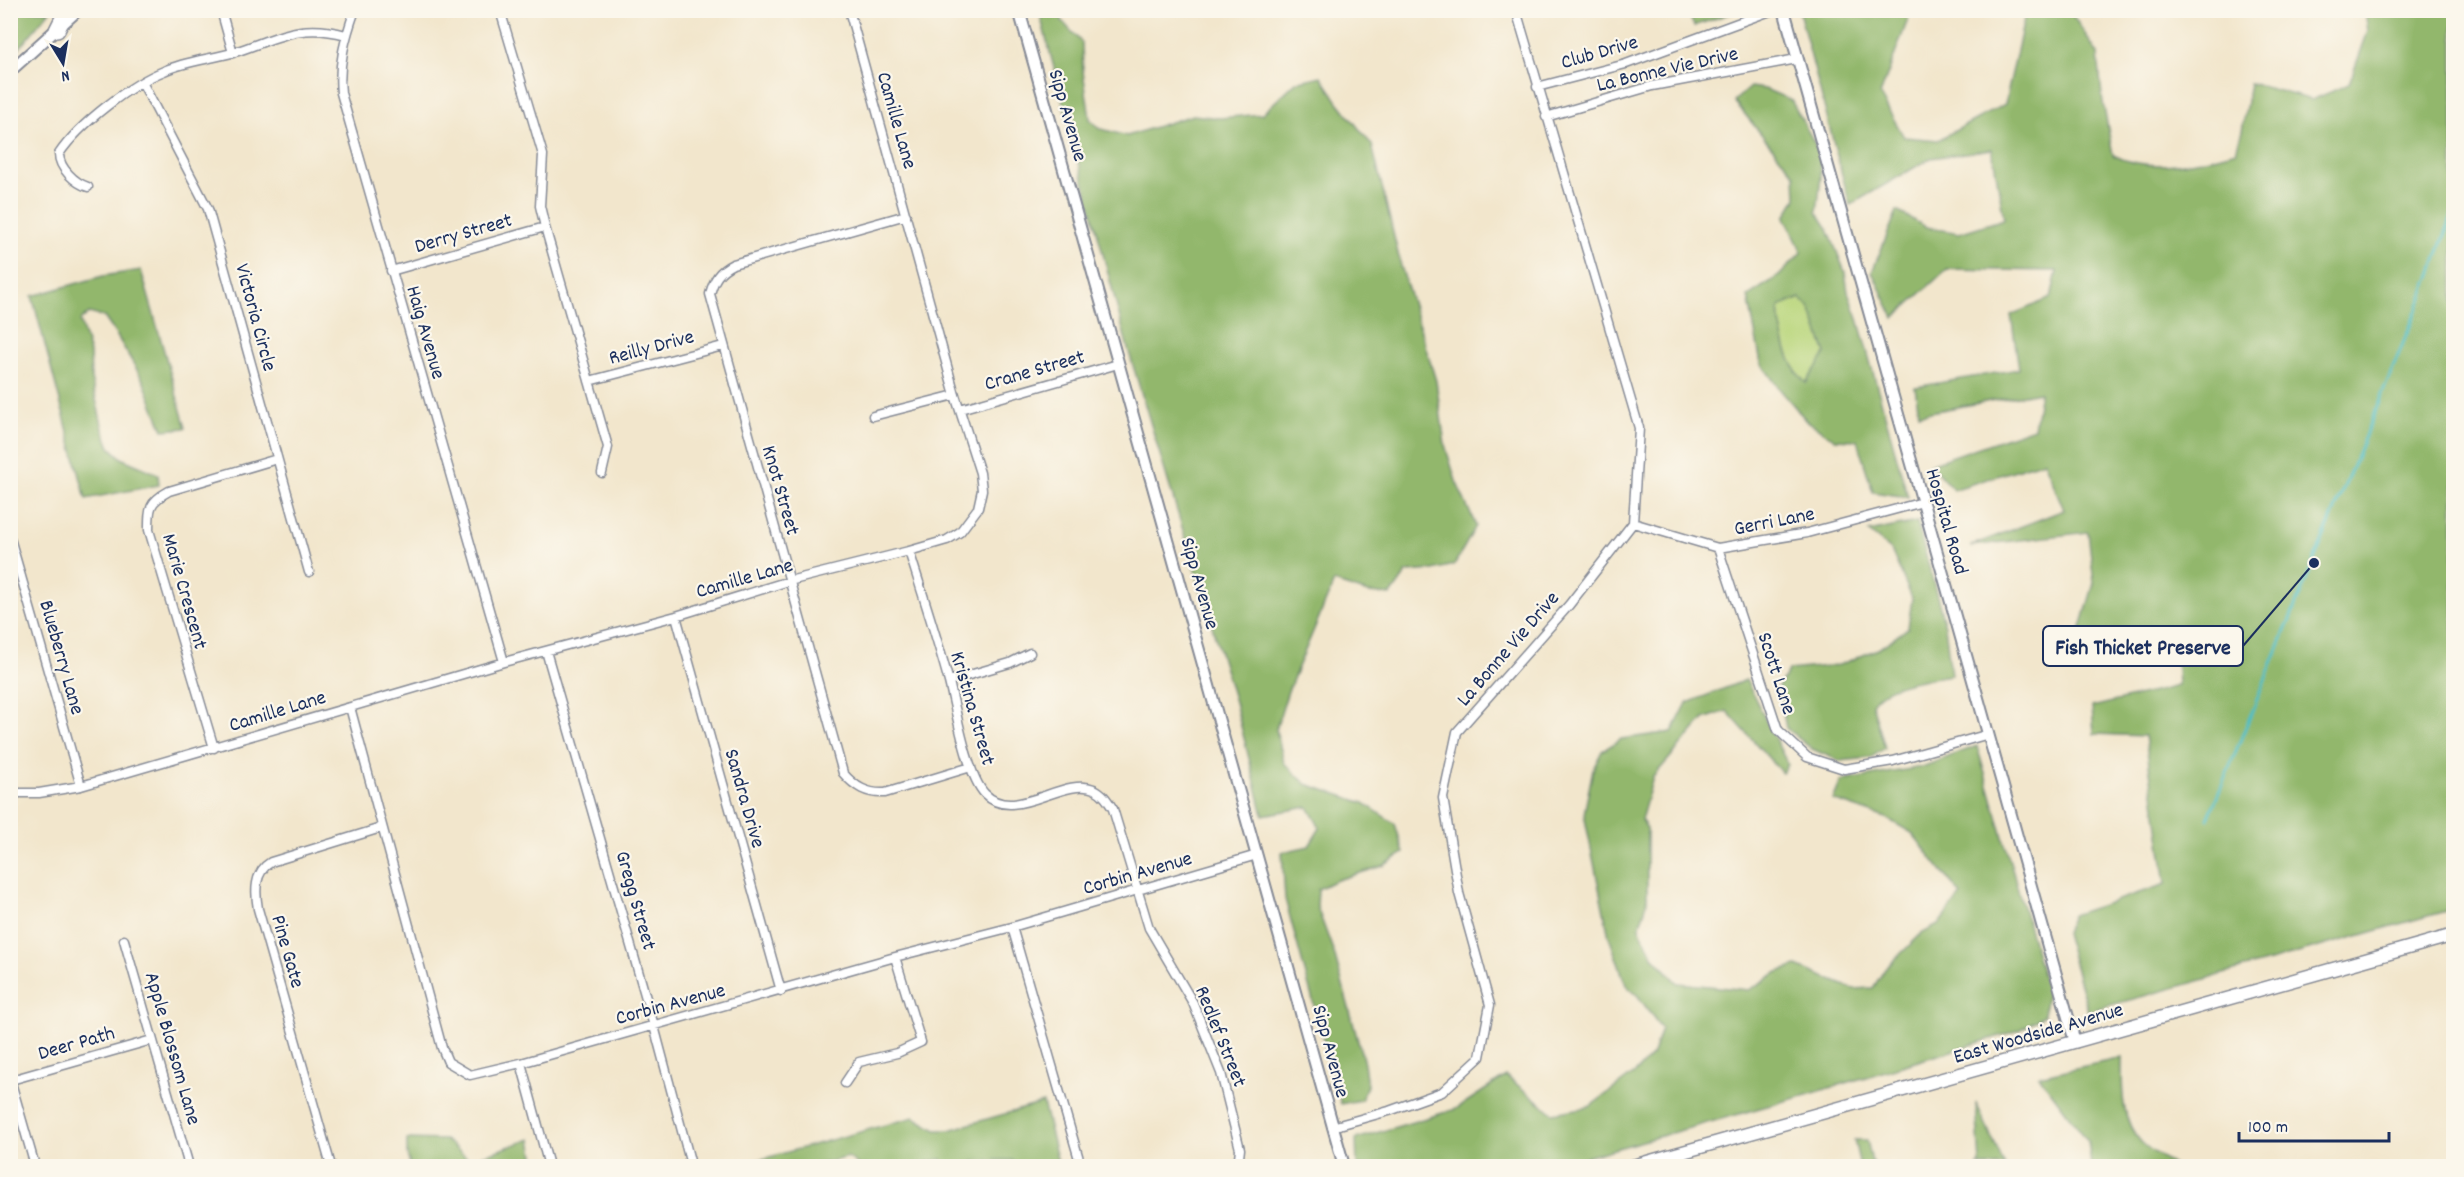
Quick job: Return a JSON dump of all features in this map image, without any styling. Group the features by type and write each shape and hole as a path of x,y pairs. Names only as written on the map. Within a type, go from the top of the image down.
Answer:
{"highway":[{"path":"57,30 68,10"}],"main road":[{"name":"East Woodside Avenue","path":"1633,1167 2454,935"}],"street":[{"path":"10,71 78,10"},
{"path":"221,10 233,53"},
{"name":"Haig Avenue","path":"354,10 339,71 341,93 504,662"},
{"path":"500,10 543,155 540,206 545,227 608,447 602,473"},
{"name":"Camille Lane","path":"10,793 39,794 81,786 504,662 676,616 789,582 909,551 960,532 978,508 982,490 980,473 954,395 849,10"},
{"name":"Sipp Avenue","path":"1019,10 1344,1167"},
{"path":"1516,10 1639,428 1633,523"},
{"name":"Club Drive","path":"1537,87 1626,64 1773,10"},
{"name":"Hospital Road","path":"1784,10 2075,1042"},
{"path":"88,187 76,183 59,160 59,154 100,112 142,82 165,70 233,53 293,32 314,28 346,35"},
{"name":"La Bonne Vie Drive","path":"1546,117 1652,86 1797,59"},
{"name":"Victoria Circle","path":"142,82 208,209 309,572"},
{"name":"Knot Street","path":"906,215 733,264 723,269 714,280 710,294 843,773 852,783 875,794 971,767"},
{"name":"Derry Street","path":"391,272 545,227"},
{"name":"Reilly Drive","path":"589,381 723,346"},
{"name":"Crane Street","path":"960,409 1118,364"},
{"path":"873,416 954,395"},
{"name":"Marie Crescent","path":"214,748 149,531 149,514 155,499 169,491 277,459"},
{"name":"Gerri Lane","path":"1633,523 1718,548 1807,533 1923,502"},
{"name":"La Bonne Vie Drive","path":"1332,1127 1389,1111 1442,1092 1480,1057 1490,1005 1459,893 1443,798 1457,732 1569,605 1633,523"},
{"name":"Blueberry Lane","path":"10,538 81,786"},
{"name":"Scott Lane","path":"1718,548 1778,730 1807,757 1844,769 1893,761 1989,734"},
{"name":"Kristina Street","path":"909,551 971,767 985,795 996,802 1008,804 1021,803 1079,788 1094,789 1106,798 1113,809 1137,891"},
{"name":"Sandra Drive","path":"676,616 781,990"},
{"name":"Gregg Street","path":"546,651 654,1026 690,1161"},
{"path":"948,681 1010,663 1030,653"},
{"name":"Corbin Avenue","path":"350,707 442,1048 448,1062 470,1074 520,1063 895,957 1012,927 1257,855"},
{"name":"Pine Gate","path":"331,1167 258,909 255,885 262,866 381,828"},
{"name":"Redlef Street","path":"1137,891 1149,928 1193,1003 1213,1052 1240,1149 1238,1167"},
{"path":"1012,927 1081,1167"},
{"name":"Apple Blossom Lane","path":"124,940 189,1167"},
{"path":"845,1083 859,1062 897,1053 921,1042 895,957"},
{"name":"Deer Path","path":"11,1079 152,1040"},
{"path":"520,1063 549,1167"},
{"path":"11,1079 35,1167"}],"green space":[{"path":"10,11 50,11 11,58"},
{"path":"1039,11 1061,11 1062,21 1082,43 1083,71 1090,119 1098,128 1127,136 1193,115 1220,118 1262,114 1296,82 1321,76 1372,145 1401,266 1436,381 1445,445 1456,481 1476,526 1454,565 1433,570 1407,572 1391,595 1368,593 1334,582 1288,691 1276,729 1284,763 1306,784 1364,803 1395,824 1404,853 1383,866 1334,881 1318,889 1317,907 1334,953 1364,1063 1367,1086 1361,1100 1341,1104 1285,899 1282,852 1309,846 1320,828 1308,807 1263,815 1235,702 1128,349"},
{"path":"1690,11 1737,11 1694,26 1688,13"},
{"path":"1799,11 1911,11 1880,95 1904,137 1938,140 2005,104 2025,15 2028,11 2070,11 2098,54 2102,97 2113,155 2127,161 2158,165 2190,162 2236,151 2242,131 2250,83 2312,100 2349,84 2368,31 2365,11 2453,11 2453,909 2088,1011 2065,933 2072,915 2166,884 2145,736 2094,734 2092,707 2178,686 2175,631 2089,652 2076,645 2094,583 2088,532 1970,546 2064,510 2044,461 1953,490 1930,464 2034,428 2040,392 1919,414 1915,387 2019,369 2011,315 2051,298 2057,271 1947,269 1894,318 1872,272 1897,211 1926,227 1959,233 2004,219 1992,149 1931,158 1850,205"},
{"path":"1750,87 1765,89 1791,100 1820,153 1821,178 1817,212 1827,227 1845,272 1848,292 1857,315 1908,497 1873,492 1857,440 1834,439 1806,420 1761,363 1748,296 1779,276 1802,252 1785,217 1796,198 1795,175 1734,101","holes":["1800,298 1810,308 1826,353 1806,383 1794,367 1786,348 1779,307"]},
{"path":"141,270 186,428 163,430 143,380 117,336 104,317 89,313 80,321 90,353 91,379 103,429 110,447 123,459 158,474 159,485 86,499 32,296 103,276"},
{"path":"1800,298 1810,308 1826,353 1806,384 1794,368 1786,348 1779,307"},
{"path":"1917,522 1945,626 1951,675 1907,683 1886,691 1878,697 1872,704 1885,748 1870,758 1840,761 1812,749 1786,728 1778,687 1789,670 1839,665 1878,649 1908,628 1912,598 1891,550 1869,532"},
{"path":"1746,680 1788,765 1782,773 1727,711 1704,719 1653,777 1641,820 1647,828 1647,903 1639,928 1653,956 1678,983 1749,990 1778,972 1797,966 1853,989 1873,988 1885,969 1921,934 1938,925 1961,895 1912,833 1886,818 1833,800 1841,781 1922,767 1977,746 2047,991 2044,1015 2020,1030 1810,1094 1554,1166 1357,1166 1356,1139 1456,1109 1506,1076 1553,1113 1589,1107 1636,1072 1653,1054 1661,1028 1638,996 1626,985 1609,937 1584,814 1593,769 1602,751 1621,739 1672,732 1687,703"},
{"path":"2122,1058 2124,1103 2130,1125 2142,1143 2172,1166 2091,1166 2088,1141 2039,1076"},
{"path":"1043,1103 1059,1166 1017,1166 1012,1160 977,1160 966,1166 944,1166 942,1159 906,1166 860,1166 848,1157 813,1166 737,1166 914,1117 936,1130 949,1130"},
{"path":"1976,1103 2005,1166 1978,1166 1980,1164"},
{"path":"407,1139 445,1140 470,1160 531,1139 536,1166 410,1166"},
{"path":"1854,1140 1867,1140 1873,1166 1860,1166"},
{"path":"977,1160 1012,1160 1017,1166 966,1166"}],"waterway":[{"path":"2208,819 2429,280 2454,210"}],"place":[{"name":"Fish Thicket Preserve","path":"2314,563"}]}
